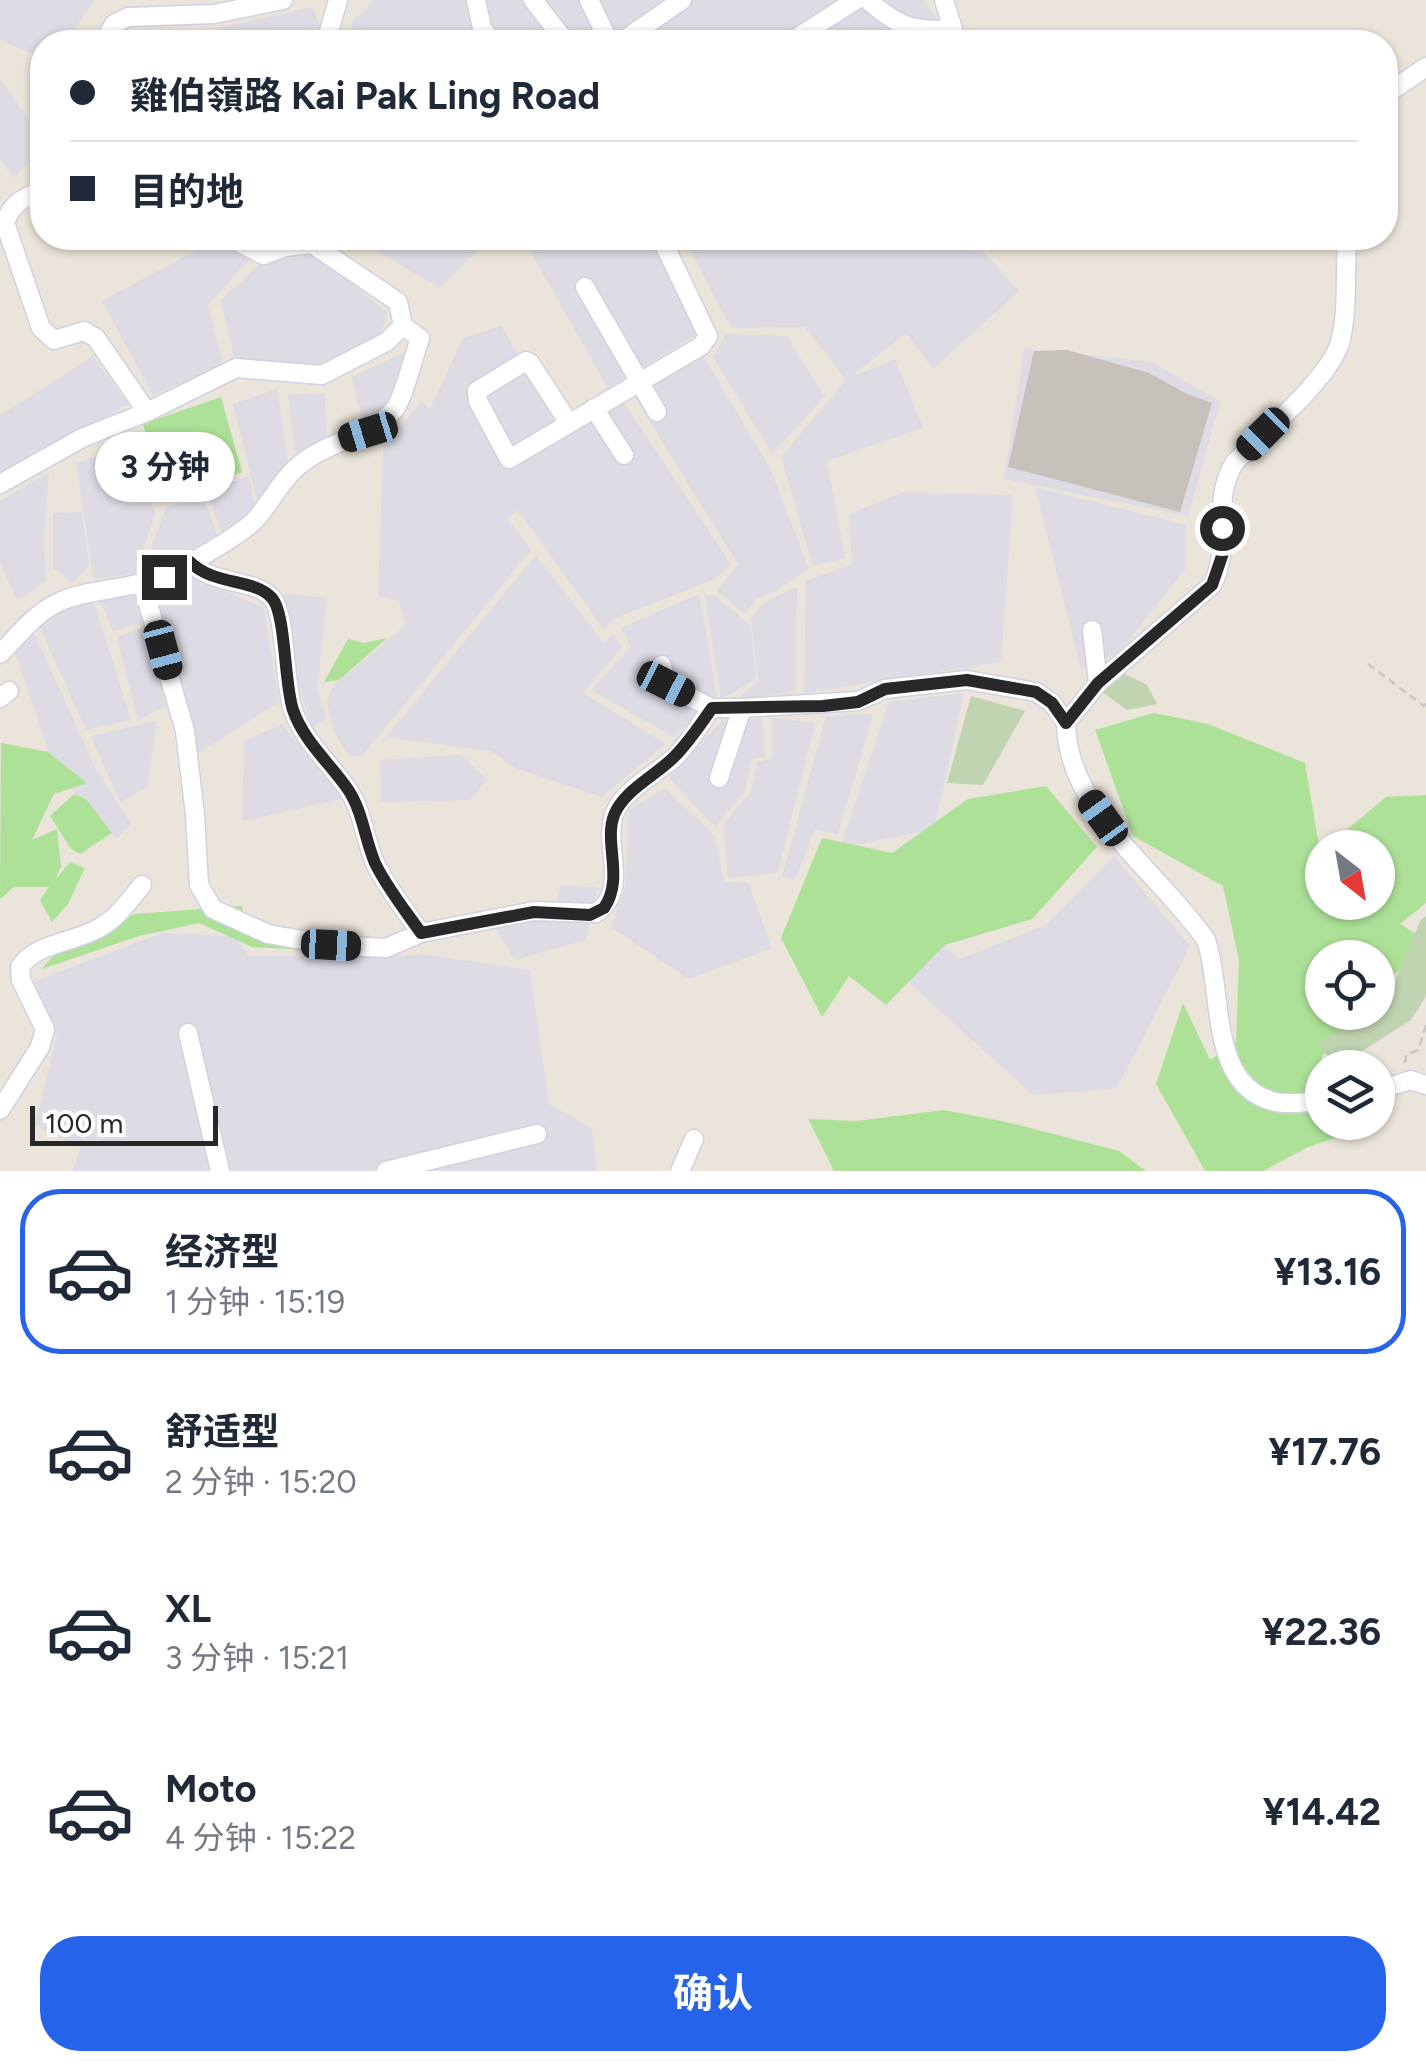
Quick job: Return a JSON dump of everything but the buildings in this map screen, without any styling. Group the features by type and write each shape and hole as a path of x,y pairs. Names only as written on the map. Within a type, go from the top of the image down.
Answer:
{"street":[{"path":"111,30 128,16 214,14 283,0"},
{"path":"329,30 338,0"},
{"path":"476,0 483,30"},
{"path":"533,0 557,30"},
{"path":"589,0 603,30"},
{"path":"638,30 682,0"},
{"path":"809,30 856,0"},
{"path":"868,0 905,30"},
{"path":"944,0 953,30"},
{"path":"1398,86 1426,67"},
{"path":"30,195 8,213 3,226 41,328 54,340 84,331 96,338 147,412"},
{"path":"253,250 262,255 276,250"},
{"path":"0,654 31,622 58,603 164,577 190,562 251,524 296,466 342,440 368,432 398,407 420,338 403,326 398,302 321,250"},
{"path":"569,423 526,361 477,391 478,401 509,459 701,346 708,336 668,250"},
{"path":"1066,723 1098,683 1212,585 1223,553 1222,487 1228,474 1318,378 1341,339 1346,250"},
{"path":"585,287 656,412"},
{"path":"0,484 82,438 147,412 236,368 322,375 386,342 403,326"},
{"path":"594,408 624,454"},
{"path":"190,562 204,575 259,589 272,598 280,614 283,663 294,711 318,754 351,794 374,861 421,933"},
{"path":"142,583 185,731 199,884 213,909 268,934 331,945 386,948 421,933 534,912 590,915 604,908 614,882 612,820 617,808 673,758 712,708"},
{"path":"1092,630 1098,683"},
{"path":"662,665 666,684 712,708 858,702 885,689 967,680 1036,692 1052,703 1066,723 1070,754 1085,793 1206,940 1214,961 1226,1054 1237,1075 1253,1093 1276,1102 1305,1101"},
{"path":"719,778 742,708"},
{"path":"0,1110 40,1047 46,1029 21,980 20,967 27,956 41,949 100,928 117,916 142,885"},
{"path":"188,1033 220,1171"},
{"path":"386,1171 536,1134"},
{"path":"680,1171 694,1139"}],"path":[{"path":"1368,664 1424,706 1426,702"},
{"path":"1418,1083 1405,1060 1406,1055 1418,1050 1426,1025"}],"shaded area":[{"path":"0,0 94,0 74,30 30,30 30,53 0,40"},
{"path":"374,0 924,0 945,30 351,30"},
{"path":"313,7 320,28 318,30 215,29"},
{"path":"0,79 30,121 30,160 13,178 0,158"},
{"path":"257,250 208,305 223,365 153,395 102,301 195,251"},
{"path":"375,250 478,250 440,288"},
{"path":"657,250 696,335 608,388 530,251"},
{"path":"690,250 984,252 1019,291 933,369 906,333 849,378 895,359 923,428 827,461 845,558 813,566 781,457 846,380 805,327 731,328"},
{"path":"315,255 387,312 381,334 322,368 234,357 221,300 262,262"},
{"path":"501,326 567,436 624,403 731,565 715,579 615,618 604,630 518,510 507,518 531,550 362,756 349,756 333,730 327,701 333,686 405,626 399,601 378,597 383,448 422,401 430,410 463,338"},
{"path":"726,334 787,336 824,397 772,454 713,357"},
{"path":"411,349 406,400 363,427 352,377"},
{"path":"1024,349 1152,362 1220,402 1188,516 1004,479"},
{"path":"702,354 770,468 809,569 774,592 757,598 745,614 717,591 738,564 634,396"},
{"path":"93,356 128,404 0,476 0,416"},
{"path":"277,389 289,469 258,504 233,404"},
{"path":"324,393 328,443 296,459 288,395"},
{"path":"134,445 155,514 135,573 94,579 76,463"},
{"path":"49,472 44,538 46,581 17,601 0,562 0,501"},
{"path":"249,476 255,508 223,535 206,491"},
{"path":"1035,487 1186,525 1186,568 1119,652 1081,669"},
{"path":"901,493 1013,495 1001,662 804,693 806,581 852,564 849,514"},
{"path":"203,494 217,535 141,576 166,508"},
{"path":"82,512 89,565 72,583 53,568 53,513"},
{"path":"536,555 603,643 614,634 622,647 583,693 666,744 602,797 516,768 491,751 386,737"},
{"path":"183,572 264,608 279,702 197,754 152,591"},
{"path":"797,587 796,691 737,700 758,681 751,618 763,603"},
{"path":"284,594 327,598 317,688 326,718 312,727 296,679"},
{"path":"699,594 717,695 674,737 591,690 631,647 621,628"},
{"path":"136,595 145,621 113,631 99,598"},
{"path":"705,595 715,596 750,625 756,678 721,700"},
{"path":"92,596 131,720 86,730 39,625"},
{"path":"151,624 165,706 138,720 117,637"},
{"path":"34,633 94,765 131,824 117,839 56,773 15,653"},
{"path":"964,693 934,829 840,848 889,702"},
{"path":"873,714 838,834 815,829 795,880 782,877 826,716"},
{"path":"762,718 765,756 752,759 745,791 715,827 669,778 722,721"},
{"path":"772,718 815,723 778,872 728,878 723,825 751,792 757,762 772,759"},
{"path":"157,721 147,787 120,802 91,736"},
{"path":"282,724 343,799 242,821 244,741"},
{"path":"461,755 487,779 470,800 381,802 380,760"},
{"path":"665,788 715,836 724,882 748,883 772,948 689,979 611,927 625,888 629,810"},
{"path":"1114,856 1190,946 1117,1088 1033,1095 899,974 935,938 960,959 1046,925"},
{"path":"561,886 598,887 586,940 515,960 494,926 556,901"},
{"path":"163,933 234,936 248,956 427,955 530,970 549,1104 592,1129 597,1171 73,1171 80,1148 35,1125 57,1036 24,985"}],"green space":[{"path":"221,397 242,472 163,502 143,424"},
{"path":"387,638 339,680 324,682 348,639 364,643"},
{"path":"1121,672 1147,685 1157,704 1127,710 1101,691"},
{"path":"971,696 1025,711 983,785 947,783"},
{"path":"1154,713 1208,724 1305,763 1316,830 1305,830 1305,920 1395,920 1395,830 1346,830 1386,797 1426,795 1426,903 1400,924 1426,940 1426,954 1395,973 1395,940 1305,940 1305,1030 1371,1030 1370,1039 1336,1050 1305,1050 1305,1140 1329,1140 1263,1171 1205,1171 1156,1084 1183,1003 1210,1060 1236,1043 1239,960 1223,886 1133,836 1095,730"},
{"path":"1,743 48,752 87,783 54,794 32,840 57,829 61,866 56,879 70,862 85,868 68,904 52,922 40,900 49,887 14,887 0,899"},
{"path":"1046,786 1097,847 1032,919 945,945 886,1005 849,976 822,1017 781,938 822,838 892,853 968,799"},
{"path":"74,794 86,799 112,833 80,854 71,849 50,816"},
{"path":"242,906 247,932 341,952 252,947 199,923 139,936 42,969 59,949 135,914"},
{"path":"1426,916 1426,996 1411,1020 1364,1050 1324,1050 1318,1043 1342,1030 1395,1030 1395,981 1420,921"},
{"path":"944,1110 1119,1151 1146,1171 834,1171 808,1119 856,1121"}],"route":[{"path":"164,577 190,562 204,575 259,589 272,598 280,614 283,663 294,711 318,754 351,794 374,861 421,933 534,912 590,915 604,908 614,882 612,820 617,808 673,758 712,708 823,706 858,702 872,693 901,686 967,680 1036,692 1052,703 1066,723 1098,683 1212,585 1223,553 1222,528"}]}
